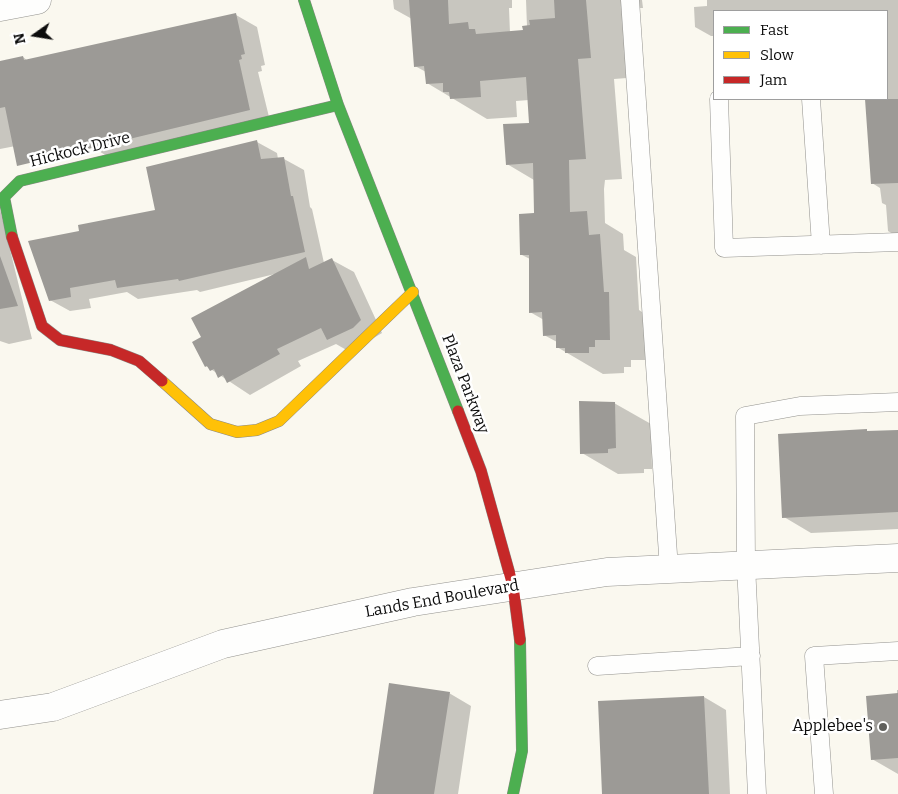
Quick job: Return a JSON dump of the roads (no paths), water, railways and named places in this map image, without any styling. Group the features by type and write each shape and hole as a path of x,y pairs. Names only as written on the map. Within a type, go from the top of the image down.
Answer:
{"street":[{"path":"0,7 37,0"},
{"name":"Plaza Parkway","path":"304,0 338,105 413,292 481,471 514,586 520,639 522,750 513,794"},
{"name":"Hickock Drive","path":"338,105 20,181 4,197 14,249 42,326 60,340 111,350 139,361 210,424 237,432 257,430 279,421 413,292"},
{"name":"Lands End Boulevard","path":"0,715 53,707 223,644 413,602 607,572 898,558"}],"lane":[{"path":"630,0 669,569"},
{"path":"719,100 724,248 898,242"},
{"path":"811,100 821,245"},
{"path":"757,794 746,565 745,416 800,406 898,402"},
{"path":"824,794 814,656 898,651"},
{"path":"597,666 750,656"}],"place":[{"name":"Applebee's","path":"883,727"}]}
